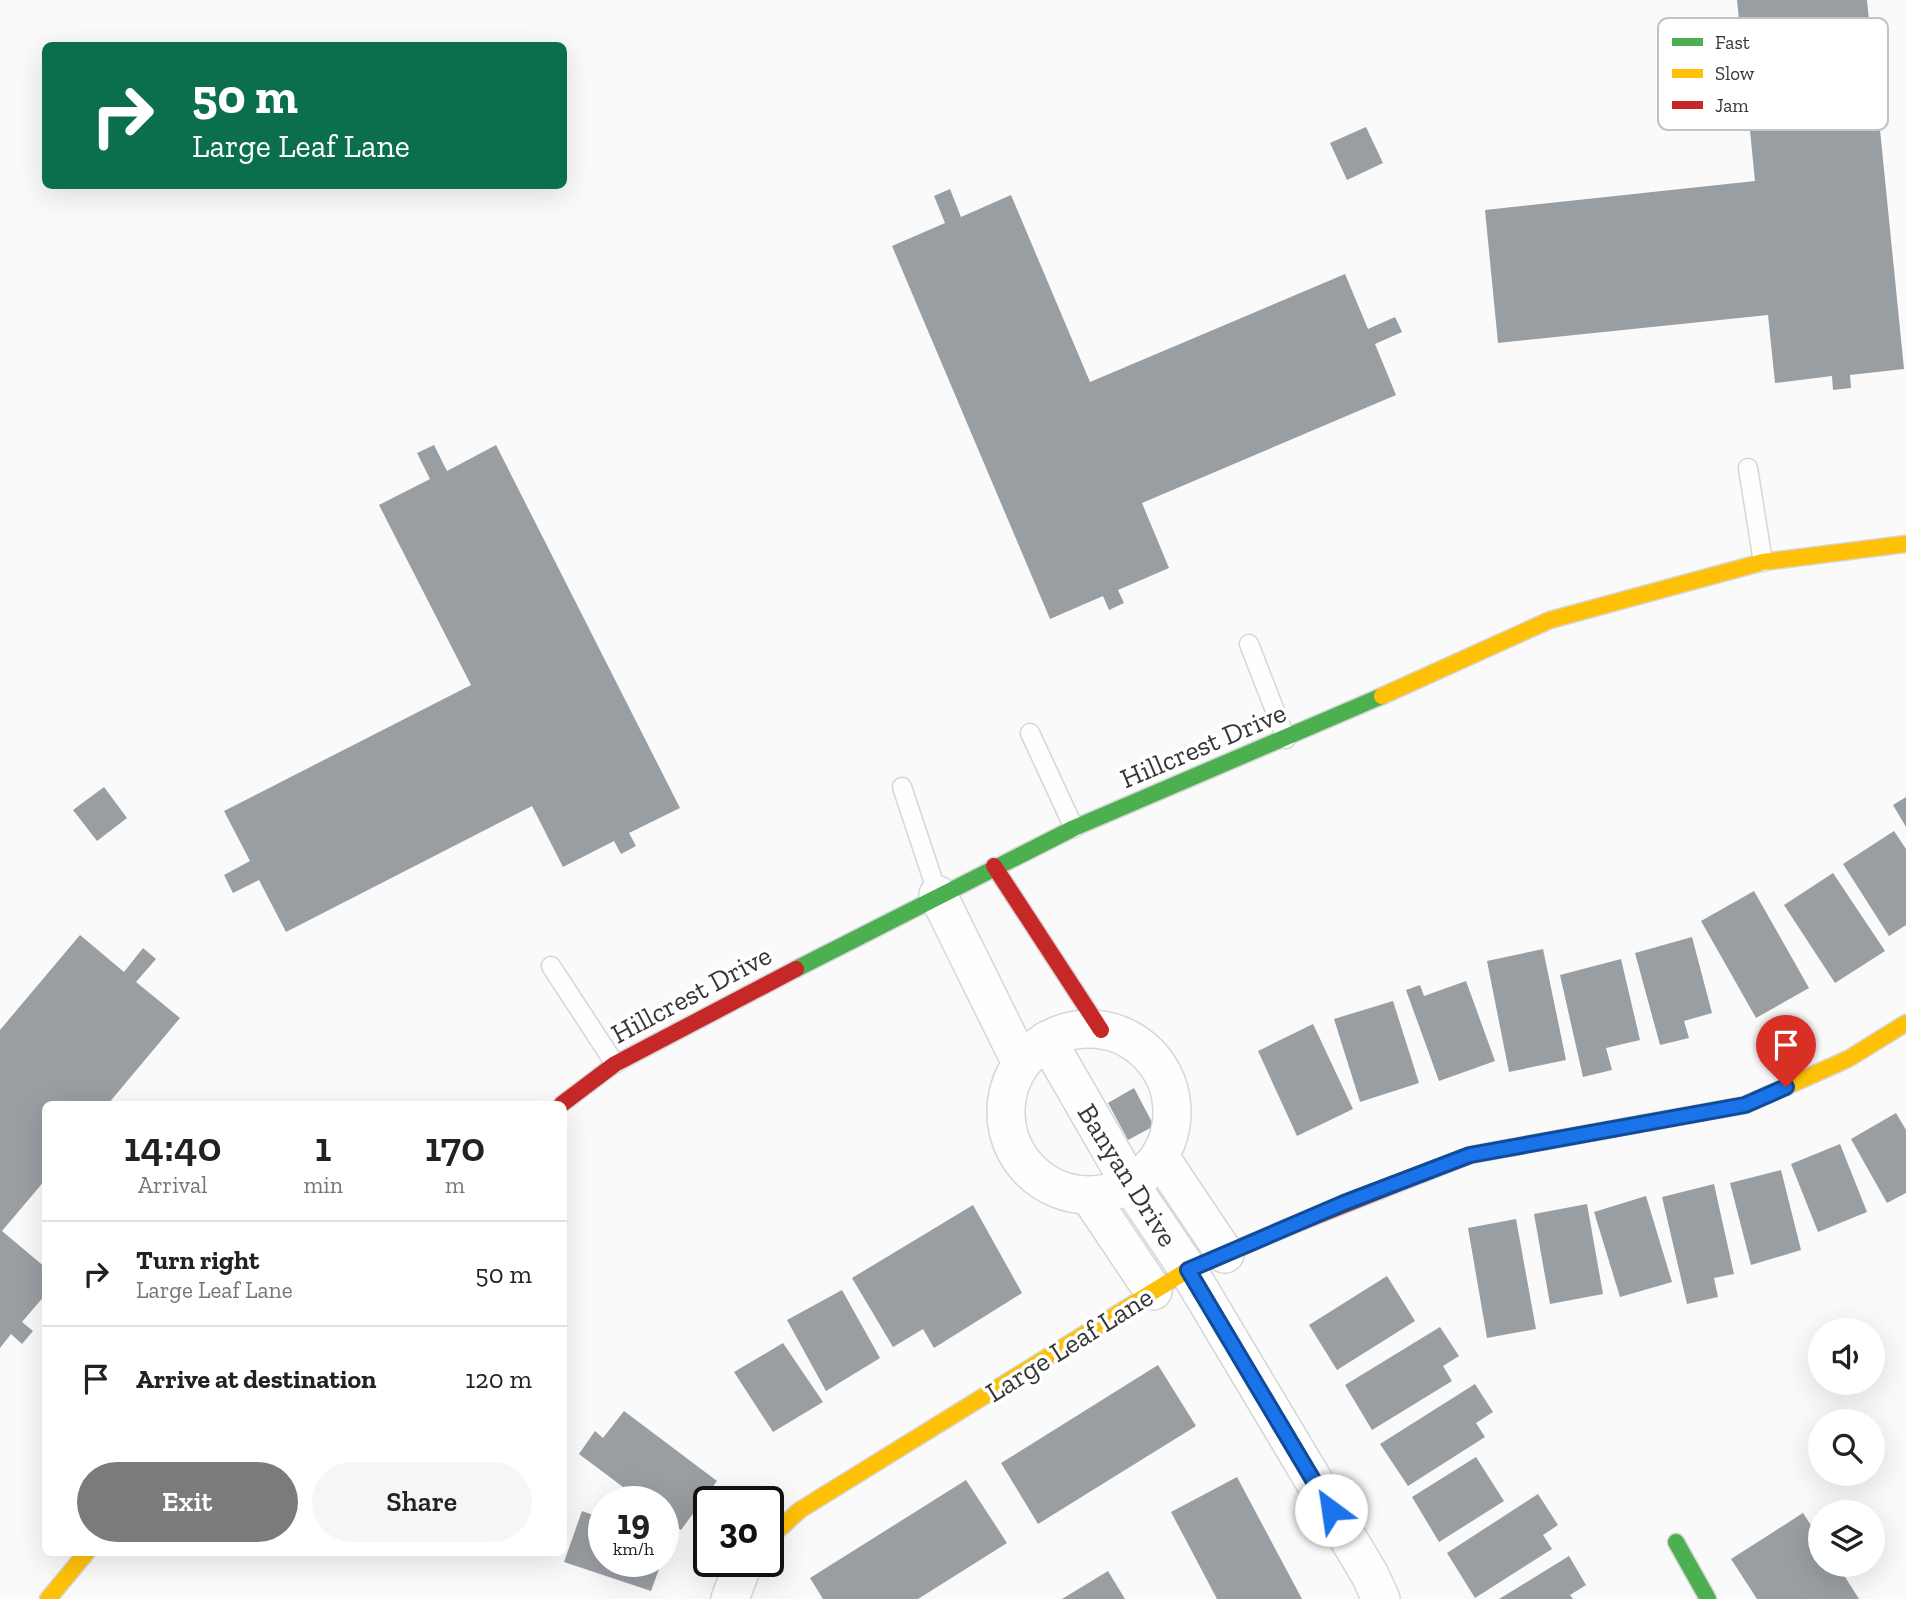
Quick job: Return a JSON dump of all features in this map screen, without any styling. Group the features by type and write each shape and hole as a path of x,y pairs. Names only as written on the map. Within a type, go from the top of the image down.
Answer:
{"street":[{"name":"Hillcrest Drive","path":"566,1101 615,1063 994,866 1074,828 1286,739 1549,620 1763,562 1906,544"},
{"path":"994,866 1101,1030"},
{"name":"Banyan Drive","path":"938,895 1034,1050 1188,1270 1370,1575 1381,1599"},
{"name":"Large Leaf Lane","path":"784,1524 800,1510 1188,1270 1470,1155 1745,1105 1848,1059 1906,1023"},
{"path":"1073,1030 1101,1030 1128,1038 1150,1054 1165,1077 1172,1104 1171,1131 1160,1157 1141,1178 1116,1192 1090,1197 1062,1192 1038,1179 1019,1159 1008,1134 1005,1107 1011,1080 1034,1050 1073,1030"},
{"name":"Banyan Drive","path":"1160,1157 1225,1254"},
{"name":"Banyan Drive","path":"1090,1197 1153,1292"},
{"path":"1676,1542 1708,1599"},
{"path":"48,1599 84,1556"},
{"path":"730,1599 738,1577"}],"lane":[{"path":"1748,468 1763,562"},
{"path":"1249,644 1286,739"},
{"path":"1030,733 1074,828"},
{"path":"902,787 938,895"},
{"path":"551,966 615,1063"}],"building":[{"path":"1737,0 1867,0 1869,18 1739,18"},
{"path":"1366,127 1383,163 1347,180 1330,143"},
{"path":"1750,130 1880,130 1904,369 1850,375 1851,388 1833,390 1832,376 1775,383 1768,315 1498,343 1485,210 1755,181"},
{"path":"950,189 961,217 1011,195 1090,382 1345,274 1368,329 1395,317 1402,332 1375,344 1396,395 1142,503 1169,568 1118,590 1124,603 1109,610 1103,596 1050,619 892,246 945,223 934,196"},
{"path":"434,445 447,471 496,445 680,808 629,833 636,846 621,854 614,841 563,867 532,806 286,932 259,880 233,893 224,875 250,861 224,811 471,685 379,505 430,479 417,453"},
{"path":"104,787 127,818 97,841 73,810"},
{"path":"1906,797 1906,827 1893,805"},
{"path":"1894,831 1906,849 1906,925 1889,936 1843,864"},
{"path":"1833,873 1885,951 1835,983 1784,905"},
{"path":"1754,891 1809,988 1756,1018 1701,921"},
{"path":"80,935 124,972 143,948 156,959 136,982 180,1018 111,1101 42,1101 42,1184 2,1231 42,1265 42,1299 22,1322 33,1331 22,1344 11,1334 0,1348 0,1030"},
{"path":"1692,937 1712,1013 1684,1021 1689,1038 1660,1045 1635,953"},
{"path":"1543,949 1566,1060 1509,1072 1487,961"},
{"path":"1621,959 1640,1040 1606,1048 1612,1070 1583,1077 1560,975"},
{"path":"1466,981 1495,1061 1439,1081 1406,990 1420,985 1424,996"},
{"path":"1393,1001 1419,1083 1360,1102 1334,1019"},
{"path":"1313,1024 1353,1109 1297,1136 1258,1051"},
{"path":"1134,1088 1154,1126 1128,1140 1108,1103"},
{"path":"1896,1113 1906,1130 1906,1193 1887,1203 1851,1139"},
{"path":"1840,1144 1867,1212 1818,1232 1791,1164"},
{"path":"1781,1170 1801,1250 1751,1265 1730,1183"},
{"path":"1714,1184 1734,1274 1714,1278 1718,1297 1687,1304 1662,1197"},
{"path":"1646,1196 1672,1282 1620,1297 1594,1212"},
{"path":"1587,1204 1603,1294 1550,1304 1534,1214"},
{"path":"973,1205 1022,1293 934,1348 923,1329 893,1347 852,1278"},
{"path":"1516,1219 1536,1329 1487,1338 1468,1228"},
{"path":"1387,1276 1415,1321 1337,1370 1309,1325"},
{"path":"842,1290 880,1358 826,1391 787,1320"},
{"path":"1440,1327 1459,1356 1443,1366 1452,1381 1372,1430 1345,1385"},
{"path":"783,1343 823,1402 773,1432 734,1372"},
{"path":"1158,1365 1196,1426 1038,1524 1001,1463"},
{"path":"1475,1384 1493,1412 1476,1423 1485,1437 1408,1486 1380,1444"},
{"path":"624,1411 717,1481 713,1486 693,1486 693,1514 681,1530 679,1486 622,1486 579,1454 595,1431 603,1438"},
{"path":"1476,1457 1504,1501 1439,1542 1412,1497"},
{"path":"1237,1477 1302,1599 1217,1599 1171,1512"},
{"path":"966,1480 1007,1543 918,1599 823,1599 810,1578"},
{"path":"1538,1494 1558,1525 1543,1535 1552,1549 1475,1598 1447,1553"},
{"path":"582,1511 588,1513 588,1570 564,1562"},
{"path":"1803,1513 1808,1521 1808,1577 1845,1577 1859,1599 1757,1599 1731,1559"},
{"path":"1569,1556 1586,1585 1570,1595 1573,1599 1499,1599"},
{"path":"1108,1571 1125,1599 1062,1599"},
{"path":"609,1577 656,1577 651,1591"}],"traffic: fast":[{"path":"796,969 1074,828 1382,696"},
{"path":"1676,1542 1708,1599"}],"traffic: slow":[{"path":"1382,696 1550,620 1763,562 1906,544"},
{"path":"1639,1124 1745,1105 1848,1059 1906,1023"},
{"path":"784,1524 800,1510 1188,1270 1286,1228"},
{"path":"48,1599 84,1556"}],"traffic: jam":[{"path":"994,866 1101,1030"},
{"path":"566,1101 615,1064 796,969"},
{"path":"1286,1228 1470,1155 1639,1124"}],"route":[{"path":"1331,1510 1252,1382 1188,1270 1344,1203 1470,1155 1745,1105 1786,1087"}]}
